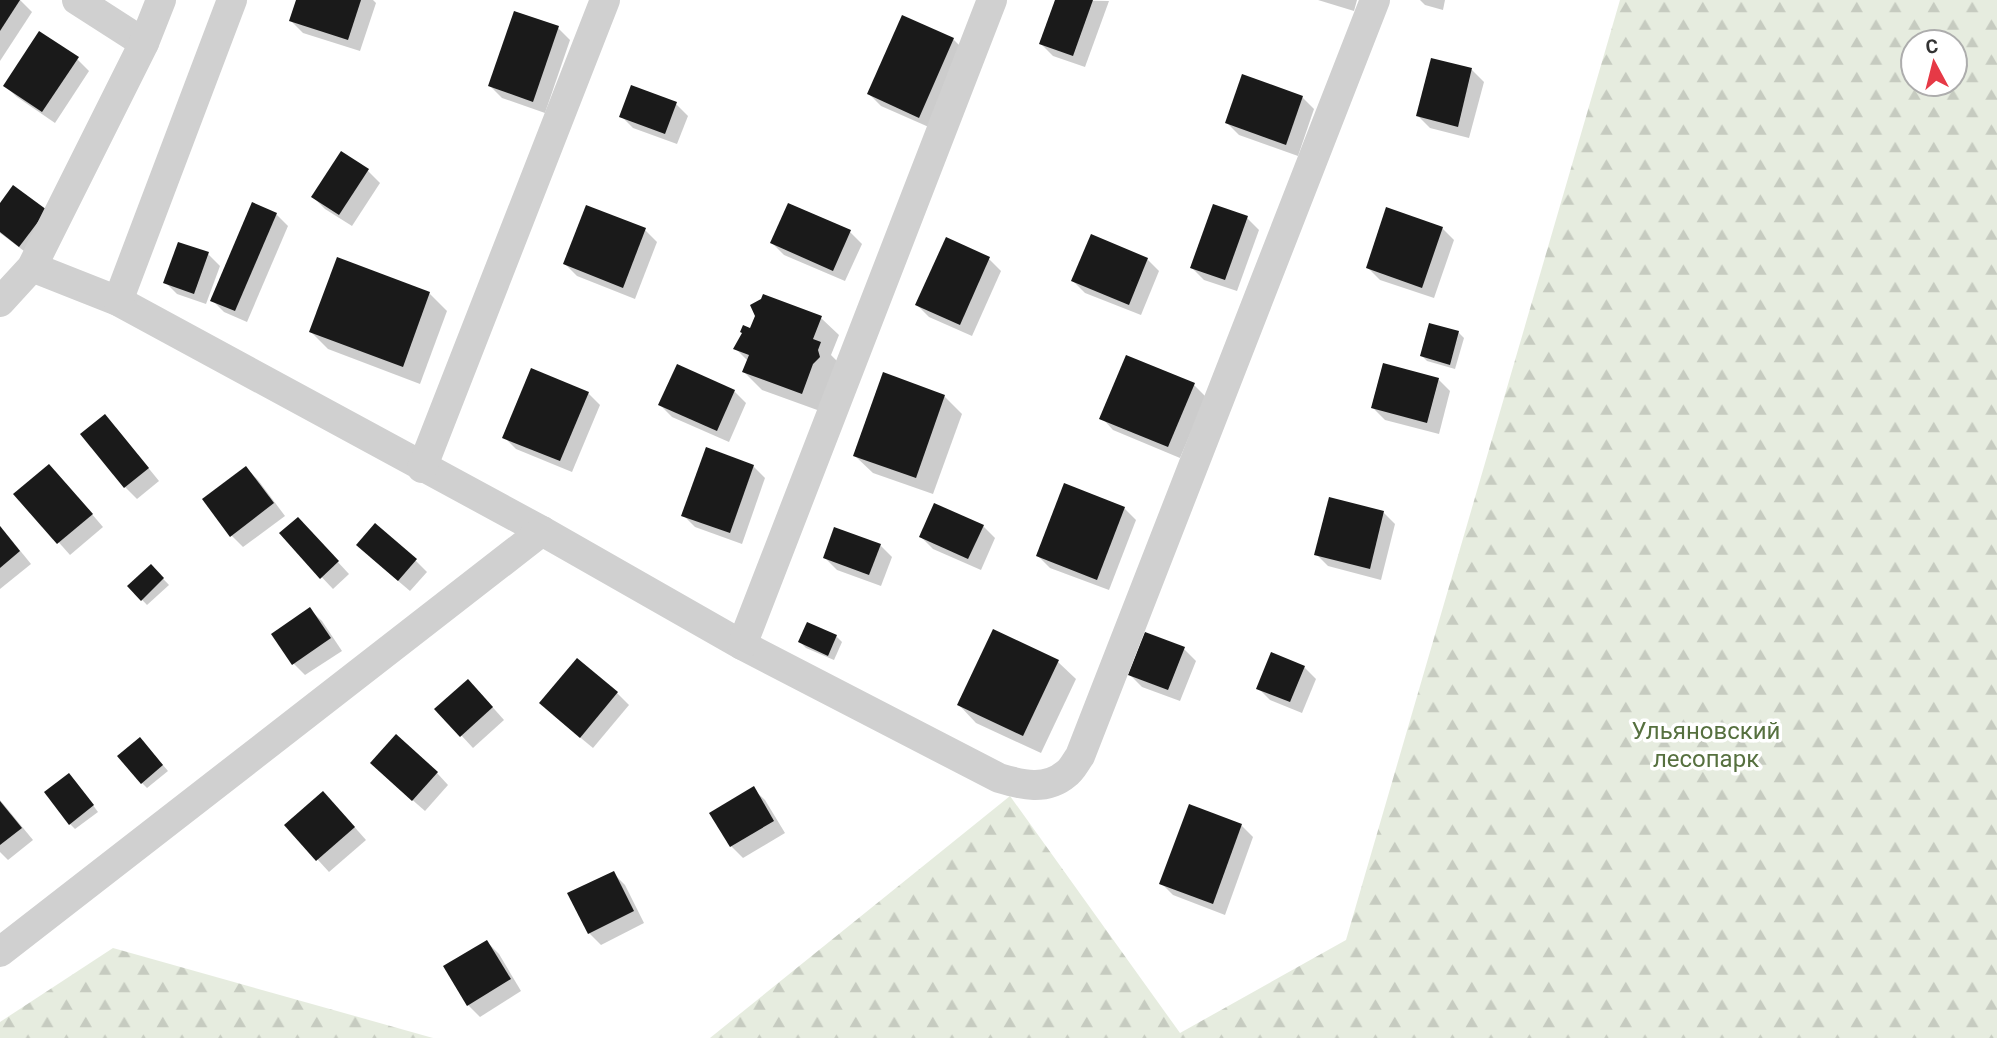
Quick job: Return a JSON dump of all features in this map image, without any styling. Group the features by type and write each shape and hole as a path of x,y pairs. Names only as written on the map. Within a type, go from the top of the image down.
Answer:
{"street":[{"path":"78,0 144,43"},
{"path":"0,302 33,267 144,43 161,0"},
{"path":"118,301 232,0"},
{"path":"422,468 605,0"},
{"path":"742,645 992,0"},
{"path":"33,267 118,301 542,531 742,645 999,778 1024,786 1046,785 1067,774 1080,755 1375,0"},
{"path":"0,952 542,531"}],"green space":[{"name":"Ульяновский лесопарк","path":"1620,0 1997,0 1997,1038 710,1038 1010,796 1180,1033 1346,940"},
{"path":"113,948 433,1038 0,1038 0,1022"}],"building":[{"path":"0,0 20,0 0,31"},
{"path":"296,0 361,0 348,40 289,21"},
{"path":"1055,0 1093,0 1073,56 1039,44"},
{"path":"514,11 559,26 533,102 488,86"},
{"path":"902,15 954,38 919,118 867,94"},
{"path":"39,31 79,57 42,112 3,86"},
{"path":"1431,58 1472,68 1458,127 1416,116"},
{"path":"1242,74 1303,96 1286,145 1225,123"},
{"path":"631,85 677,102 665,134 619,117"},
{"path":"341,151 369,169 339,215 311,197"},
{"path":"13,185 47,210 19,247 0,232 0,203"},
{"path":"252,202 277,213 235,311 210,301"},
{"path":"788,203 851,230 833,271 770,243"},
{"path":"1213,204 1248,216 1225,280 1190,268"},
{"path":"586,205 646,228 623,288 563,264"},
{"path":"1386,207 1443,227 1422,288 1366,268"},
{"path":"1091,234 1148,258 1129,305 1071,281"},
{"path":"946,237 990,257 960,325 915,305"},
{"path":"178,242 209,252 194,294 163,283"},
{"path":"337,257 430,292 403,367 309,332"},
{"path":"763,294 822,316 813,339 821,342 818,350 820,357 813,364 802,394 742,372 749,355 733,349 742,333 740,332 743,325 750,328 755,316 750,305 761,299"},
{"path":"1429,323 1459,331 1450,365 1420,356"},
{"path":"1126,355 1195,383 1168,447 1099,419"},
{"path":"1383,363 1439,378 1427,423 1371,408"},
{"path":"677,364 735,390 717,431 658,405"},
{"path":"531,368 589,392 560,461 502,438"},
{"path":"883,372 945,395 916,478 853,456"},
{"path":"105,414 149,468 124,488 80,434"},
{"path":"706,447 754,465 730,533 681,516"},
{"path":"49,464 93,514 57,544 13,494"},
{"path":"246,466 274,503 230,537 202,499"},
{"path":"1064,483 1125,507 1097,580 1036,556"},
{"path":"1329,497 1384,511 1370,569 1314,555"},
{"path":"934,503 984,525 968,559 919,537"},
{"path":"298,517 339,561 320,579 279,533"},
{"path":"375,523 417,559 398,581 356,545"},
{"path":"0,526 20,551 0,568"},
{"path":"834,527 881,544 869,575 823,558"},
{"path":"151,564 164,578 141,601 127,586"},
{"path":"310,607 331,638 292,665 271,634"},
{"path":"807,622 837,635 828,656 798,642"},
{"path":"993,629 1059,660 1023,736 957,705"},
{"path":"1145,632 1185,647 1168,690 1128,675"},
{"path":"1271,652 1305,666 1290,702 1256,689"},
{"path":"577,658 618,692 580,738 539,703"},
{"path":"468,679 493,707 460,737 434,709"},
{"path":"396,734 438,772 412,801 370,763"},
{"path":"140,737 163,765 141,784 117,756"},
{"path":"69,773 94,805 69,825 44,792"},
{"path":"754,786 774,821 730,847 709,813"},
{"path":"323,791 355,827 316,861 284,825"},
{"path":"0,801 22,828 0,845"},
{"path":"1189,804 1242,824 1213,904 1159,884"},
{"path":"614,871 634,911 588,934 567,893"},
{"path":"487,940 511,979 467,1006 443,966"}]}
